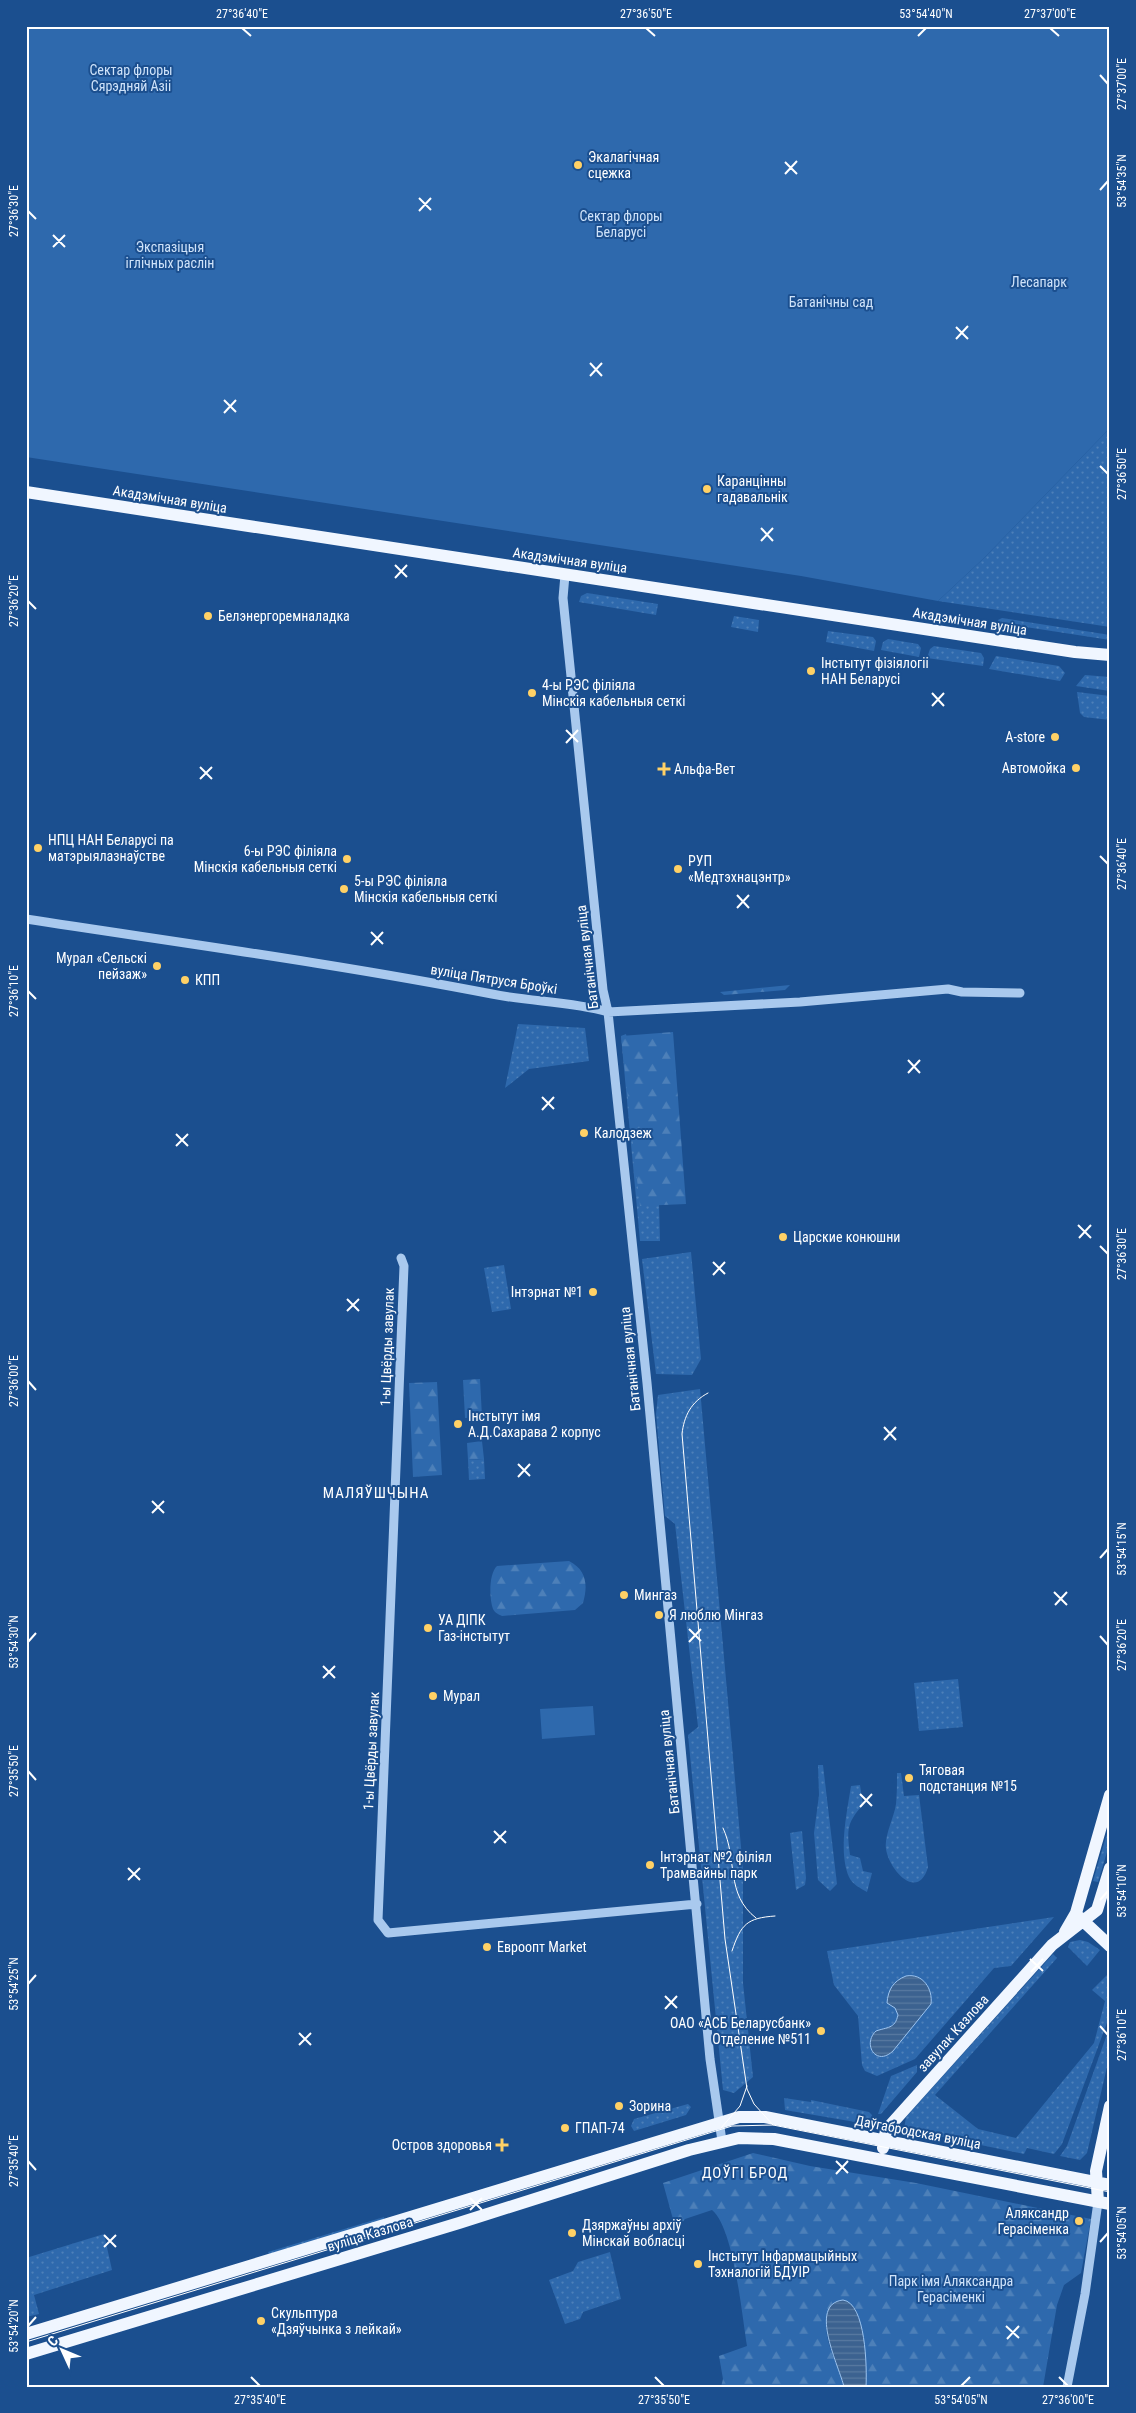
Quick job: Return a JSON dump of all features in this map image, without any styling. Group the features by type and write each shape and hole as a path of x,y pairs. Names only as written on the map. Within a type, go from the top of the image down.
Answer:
{"main road":[{"name":"Акадэмічная вуліца","path":"26,492 565,575 1110,655"},
{"path":"1096,654 1110,662"},
{"path":"1110,1795 1080,1918 1110,1946"},
{"name":"завулак Казлова","path":"881,2159 886,2130 1080,1918 1097,1910 1110,1868"},
{"path":"1104,2203 1096,2183 1096,2171 1110,2106"},
{"name":"Даўгабродская вуліца","path":"720,2122 739,2117 764,2117 1110,2185"},
{"name":"вуліца Казлова","path":"26,2334 720,2122"},
{"path":"722,2141 739,2138 774,2139 1104,2203"},
{"name":"вуліца Казлова","path":"26,2354 722,2141"}],"street":[{"name":"Батанічная вуліца","path":"565,575 563,598 603,990 608,1012 647,1383 710,2059 722,2141"},
{"name":"вуліца Пятруся Броўкі","path":"26,919 410,978 519,1000 592,1007 608,1012 823,1001 948,989 962,992 1020,993"},
{"name":"1-ы Цвёрды завулак","path":"401,1258 404,1266 378,1920 388,1933 697,1904"},
{"path":"1067,2387 1104,2203"}],"green space":[{"name":"Батанічны сад","path":"26,26 1110,26 1110,428 984,558 938,601 801,576 26,457"},
{"path":"1110,428 1110,627 938,601 984,558"},
{"path":"587,593 658,604 656,615 579,602 581,596"},
{"path":"734,616 759,620 758,632 731,627"},
{"path":"1002,618 1110,635 1110,640 999,623 998,620"},
{"path":"828,631 873,637 876,641 874,651 826,642"},
{"path":"888,639 918,644 921,648 919,657 881,650 883,642"},
{"path":"934,646 981,653 984,658 983,666 927,658 930,649"},
{"path":"996,656 1059,666 1065,673 1060,681 989,669"},
{"path":"1085,675 1110,677 1110,691 1076,686"},
{"path":"1077,692 1110,696 1110,720 1084,717 1080,713"},
{"path":"790,985 785,990 724,995 720,992"},
{"path":"518,1024 585,1028 589,1061 529,1069 505,1088"},
{"path":"673,1032 686,1204 640,1206 621,1036"},
{"path":"626,1034 659,1203 660,1241 640,1241 621,1036"},
{"path":"691,1252 701,1359 692,1375 656,1374 642,1259"},
{"path":"504,1265 511,1309 492,1312 484,1268"},
{"path":"480,1379 482,1417 465,1418 463,1380"},
{"path":"437,1382 442,1475 413,1477 409,1383"},
{"path":"700,1389 743,1869 743,1983 753,2077 734,2093 723,2090 688,1735 698,1727 675,1524 665,1516 656,1414 658,1395"},
{"path":"482,1441 484,1459 468,1460 467,1443"},
{"path":"484,1459 485,1479 469,1480 468,1460"},
{"path":"569,1561 583,1574 586,1585 583,1603 575,1610 502,1616 494,1610 490,1586 492,1574 497,1566"},
{"path":"958,1679 963,1727 919,1731 914,1683"},
{"path":"593,1706 595,1735 542,1739 540,1709"},
{"path":"818,1765 823,1765 837,1884 830,1891 818,1880 814,1833 819,1795"},
{"path":"897,1773 901,1773 904,1796 919,1795 928,1867 918,1882 904,1879 898,1873 892,1866 886,1849 886,1838 896,1804"},
{"path":"860,1785 863,1805 853,1817 849,1828 848,1840 850,1855 860,1858 863,1871 872,1873 867,1892 856,1886 850,1879 844,1856 844,1832 851,1786"},
{"path":"1110,1823 1110,1842 1098,1882 1093,1881"},
{"path":"802,1831 806,1878 805,1885 796,1890 790,1833"},
{"path":"1054,1917 1011,1966 994,1968 915,2059 877,2076 865,2071 862,2065 858,2016 834,1985 827,1951"},
{"path":"1080,1940 1088,1942 1100,1950 1087,1966 1068,1947 1070,1942"},
{"path":"1053,1954 1057,1958 935,2095 978,2129 1016,2138 1094,2043 1105,2001 1092,1990 1110,1972 1108,2020 1062,2144 1054,2154 1027,2148 1024,2154 904,2129 906,2117"},
{"path":"1110,2026 1110,2054 1087,2153 1080,2160 1060,2156 1067,2146"},
{"path":"917,2065 917,2072 881,2114 878,2114 891,2076"},
{"path":"784,2098 811,2102 811,2100 869,2112 872,2115 870,2123 867,2124 785,2110"},
{"path":"688,2104 691,2107 686,2115 634,2131 631,2126 634,2119"},
{"name":"Парк імя Аляксандра Герасіменкі","path":"753,2153 810,2166 916,2183 1091,2219 1081,2273 1064,2285 1057,2305 1043,2387 866,2387 865,2349 857,2312 854,2307 836,2301 829,2310 826,2320 826,2331 844,2387 721,2387 723,2379 719,2356 747,2346 740,2295 726,2235 720,2220 712,2210 685,2219 676,2230 663,2183"},
{"path":"384,2217 384,2220 269,2254 268,2252"},
{"path":"104,2234 112,2270 34,2295 39,2314 26,2317 26,2258"},
{"path":"610,2252 621,2299 583,2312 580,2319 565,2324 549,2280 573,2271 578,2262"}],"shaded area":[{"path":"906,1976 917,1977 926,1983 930,1993 931,2004 893,2051 887,2055 876,2055 871,2047 872,2036 876,2031 890,2027 897,2020 898,2015 895,2008 887,2003 892,1986"},
{"path":"843,2300 851,2304 861,2324 864,2338 866,2387 844,2387 828,2338 827,2313 833,2304"}],"tram line":[{"path":"708,1393 689,1410 682,1434 725,1939 747,2089 754,2104 773,2125"},
{"path":"723,1828 740,1898 746,1909 756,1918"},
{"path":"732,1951 739,1934 746,1924 765,1917 775,1916"},
{"path":"721,2128 740,2106 747,2086"},
{"path":"26,2342 732,2126 773,2125 1110,2192"}],"place":[{"name":"Экалагічная сцежка","path":"578,165"},
{"name":"Каранцінны гадавальнік","path":"707,489"},
{"name":"Белэнергоремналадка","path":"208,616"},
{"name":"Інстытут фізіялогіі НАН Беларусі","path":"811,671"},
{"name":"4-ы РЭС філіяла Мінскія кабельныя сеткі","path":"532,693"},
{"name":"А-store","path":"1055,737"},
{"name":"Автомойка","path":"1076,768"},
{"name":"Альфа-Вет","path":"664,769"},
{"name":"НПЦ НАН Беларусі па матэрыялазнаўстве","path":"38,848"},
{"name":"6-ы РЭС філіяла Мінскія кабельныя сеткі","path":"347,859"},
{"name":"РУП «Медтэхнацэнтр»","path":"678,869"},
{"name":"5-ы РЭС філіяла Мінскія кабельныя сеткі","path":"344,889"},
{"name":"Мурал «Сельскі пейзаж»","path":"157,966"},
{"name":"КПП","path":"185,980"},
{"name":"Калодзеж","path":"584,1133"},
{"name":"Царские конюшни","path":"783,1237"},
{"name":"Інтэрнат №1","path":"593,1292"},
{"name":"Інстытут імя А.Д.Сахарава 2 корпус","path":"458,1424"},
{"name":"Мингаз","path":"624,1595"},
{"name":"Я люблю Мінгаз","path":"659,1615"},
{"name":"УА ДІПК Газ-інстытут","path":"428,1628"},
{"name":"Мурал","path":"433,1696"},
{"name":"Тяговая подстанция №15","path":"909,1778"},
{"name":"Інтэрнат №2 філіял Трамвайны парк","path":"650,1865"},
{"name":"Евроопт Market","path":"487,1947"},
{"name":"ОАО «АСБ Беларусбанк» Отделение №511","path":"821,2031"},
{"name":"Зорина","path":"619,2106"},
{"name":"ГПАП-74","path":"565,2128"},
{"name":"Остров здоровья","path":"502,2145"},
{"name":"Аляксандр Герасіменка","path":"1079,2221"},
{"name":"Дзяржаўны архіў Мінскай вобласці","path":"572,2233"},
{"name":"Інстытут Інфармацыйных Тэхналогій БДУІР","path":"698,2264"},
{"name":"Скульптура «Дзяўчынка з лейкай»","path":"261,2321"}],"district":[{"name":"МАЛЯЎШЧЫНА","path":"376,1493"},
{"name":"ДОЎГІ БРОД","path":"745,2173"}],"park label":[{"name":"Сектар флоры Сярэдняй Азіі","path":"131,78"},
{"name":"Сектар флоры Беларусі","path":"621,224"},
{"name":"Экспазіцыя іглічных раслін","path":"170,256"},
{"name":"Лесапарк","path":"1039,282"}]}
